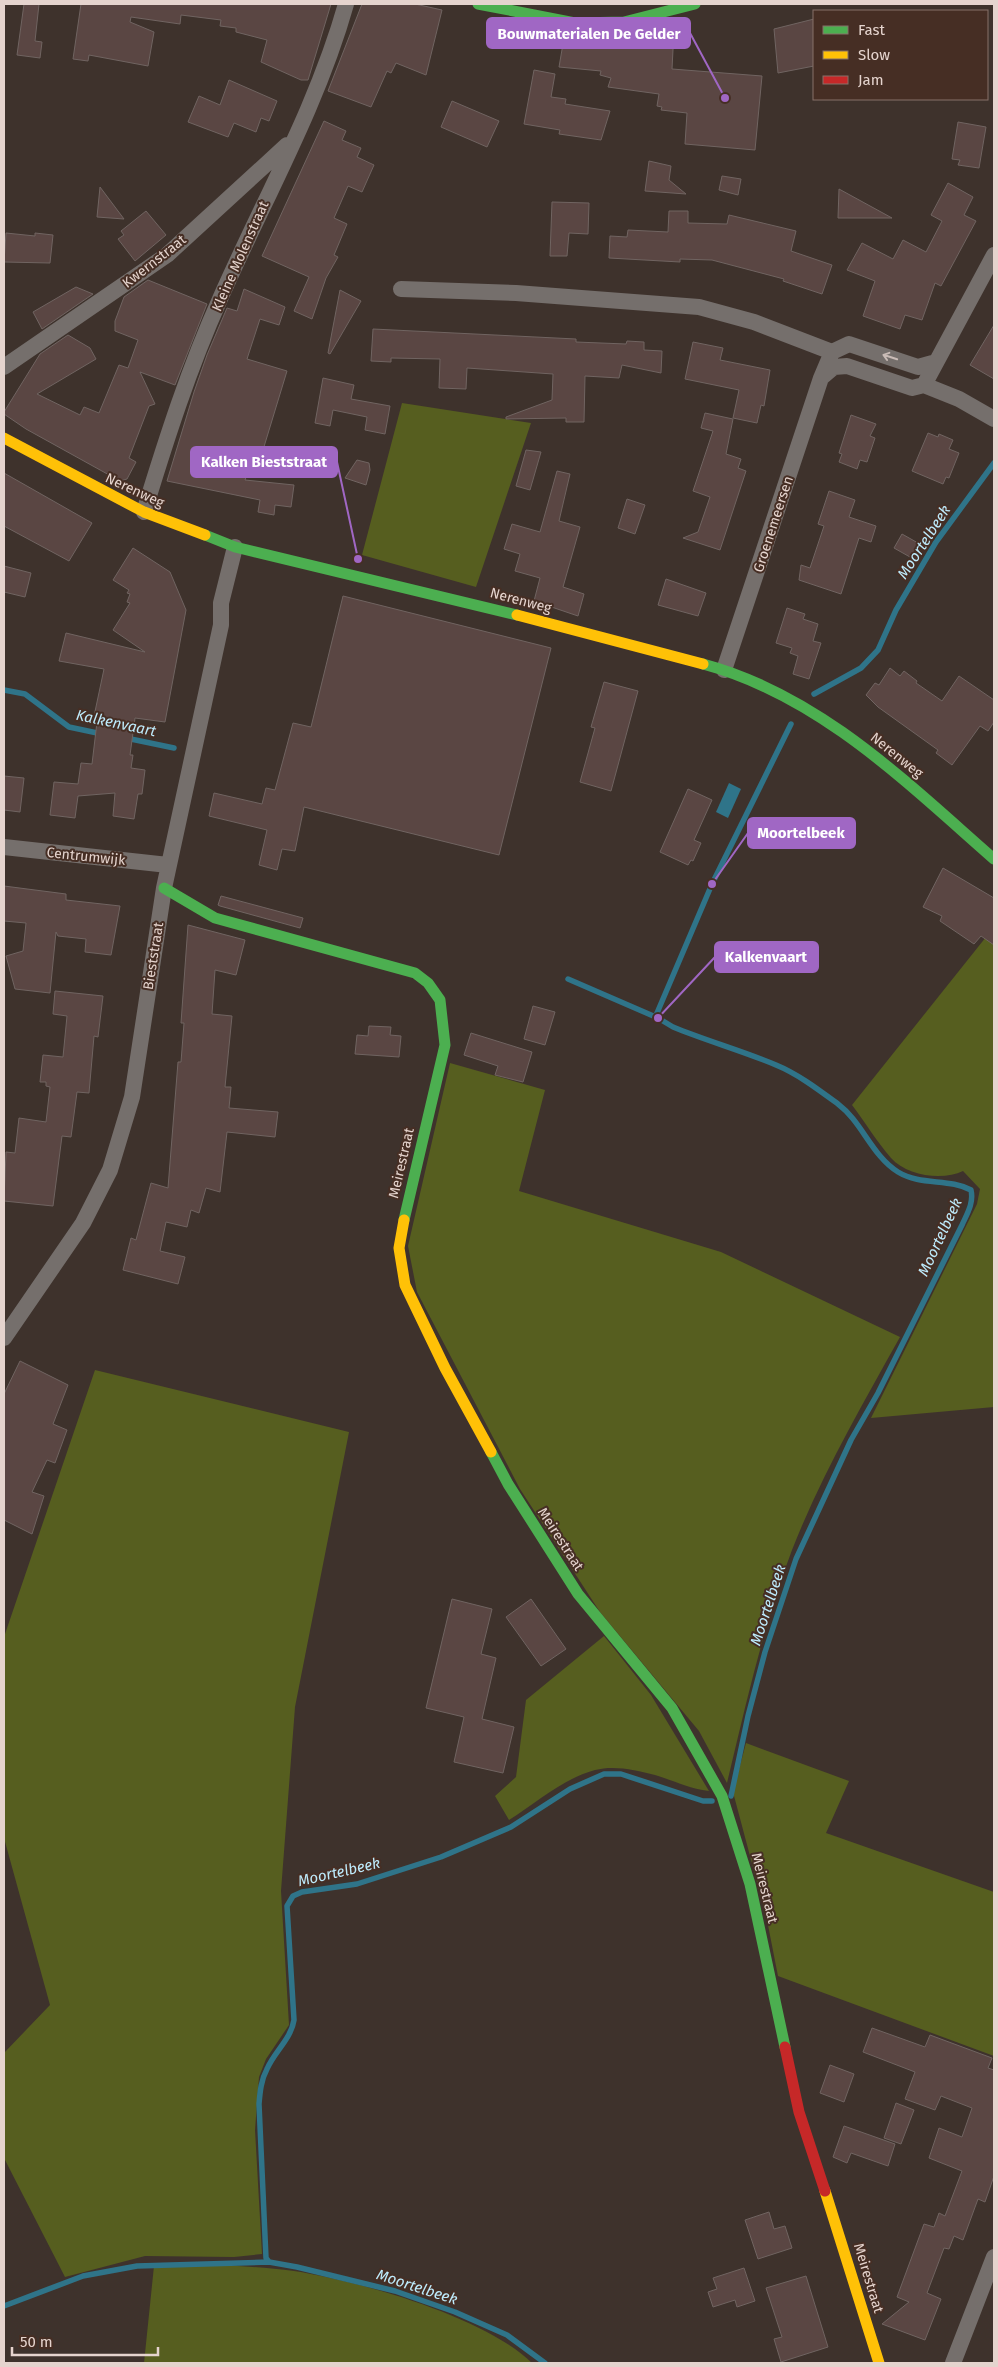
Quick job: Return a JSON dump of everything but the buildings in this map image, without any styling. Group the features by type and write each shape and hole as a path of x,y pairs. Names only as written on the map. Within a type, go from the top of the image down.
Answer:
{"street":[{"name":"Kleine Molenstraat","path":"144,512 172,422 219,301 310,106 337,36 346,4"},
{"path":"478,4 575,24 624,22 695,4"},
{"name":"Kwernstraat","path":"4,367 167,255 293,140"},
{"path":"924,385 994,255"},
{"path":"401,289 516,293 699,308 754,322 832,352 849,344 918,367 936,362"},
{"name":"Groenemeersen","path":"724,670 821,378 832,352"},
{"path":"821,378 834,367 847,366 912,388 924,385 960,400 994,419"},
{"name":"Nerenweg","path":"4,438 144,512 235,547 485,606 724,670 764,685 800,705 869,750 994,859"},
{"name":"Bieststraat","path":"4,1338 83,1223 110,1170 132,1097 168,865 221,625 221,603 235,547"},
{"name":"Centrumwijk","path":"4,847 168,865"},
{"name":"Meirestraat","path":"164,888 215,918 415,973 428,983 440,1000 445,1045 409,1194 399,1248 404,1285 445,1368 508,1484 578,1594 672,1708 700,1754 722,1796 750,1884 799,2112 879,2363"},
{"path":"953,2363 994,2257"}],"green space":[{"path":"402,403 531,423 476,587 362,555"},
{"path":"994,927 994,1407 871,1418 977,1204 980,1189 963,1171 946,1176 926,1175 916,1173 898,1164 886,1152 852,1105"},
{"path":"450,1063 545,1090 519,1191 721,1252 900,1337 829,1469 803,1522 792,1550 772,1607 727,1783 699,1731 600,1612 520,1489 417,1292 408,1246"},
{"path":"95,1370 349,1432 295,1707 281,1891 289,2025 266,2059 259,2077 255,2130 262,2254 234,2257 145,2256 65,2277 4,2158 4,2053 50,2005 4,1838 4,1637"},
{"path":"604,1636 651,1695 709,1791 640,1771 617,1768 595,1770 561,1785 509,1820 495,1796 516,1777 526,1700"},
{"path":"746,1743 849,1781 826,1833 994,1892 994,2056 778,1976 767,1920 733,1792"},
{"path":"185,2262 294,2271 386,2292 453,2316 484,2331 511,2346 532,2363 144,2363 154,2266"}],"water":[{"path":"729,783 741,789 728,818 716,812"}],"waterway":[{"name":"Moortelbeek","path":"814,694 861,668 878,650 896,610 936,542 994,463"},
{"name":"Kalkenvaart","path":"4,690 25,694 69,727 102,734"},
{"name":"Moortelbeek","path":"658,1018 657,1013 712,884 791,724"},
{"name":"Kalkenvaart","path":"126,738 174,748"},
{"name":"Moortelbeek","path":"568,979 658,1018 673,1027 763,1060 792,1073 816,1088 846,1111 881,1157 898,1172 925,1181 962,1186 971,1190 972,1195 966,1217 878,1393 851,1440 796,1559 765,1652 748,1716 731,1796"},
{"name":"Moortelbeek","path":"269,2262 266,2258 259,2104 265,2073 290,2033 294,2020 287,1906 293,1896 302,1892 357,1884 441,1857 511,1827 570,1789 604,1774 621,1774 703,1801 712,1801"},
{"name":"Moortelbeek","path":"4,2306 83,2276 137,2266 269,2262 395,2291 455,2312 507,2335 545,2363"}],"traffic: fast":[{"path":"478,4 575,23 624,22 695,4"},
{"path":"205,535 235,547 517,615"},
{"path":"703,664 745,678 785,697 823,719 859,744 894,772 994,859"},
{"path":"164,888 215,918 415,973 428,983 440,1000 445,1045 404,1220"},
{"path":"491,1452 508,1484 578,1594 672,1708 722,1796 750,1884 785,2047"}],"traffic: slow":[{"path":"4,438 144,512 205,535"},
{"path":"517,615 703,664"},
{"path":"404,1220 399,1248 405,1285 445,1368 491,1452"},
{"path":"825,2191 879,2363"}],"traffic: jam":[{"path":"785,2047 799,2112 825,2191"}],"place":[{"name":"Bouwmaterialen De Gelder","path":"725,98"},
{"name":"Kalken Bieststraat","path":"358,559"},
{"name":"Moortelbeek","path":"712,884"},
{"name":"Kalkenvaart","path":"658,1018"}]}
